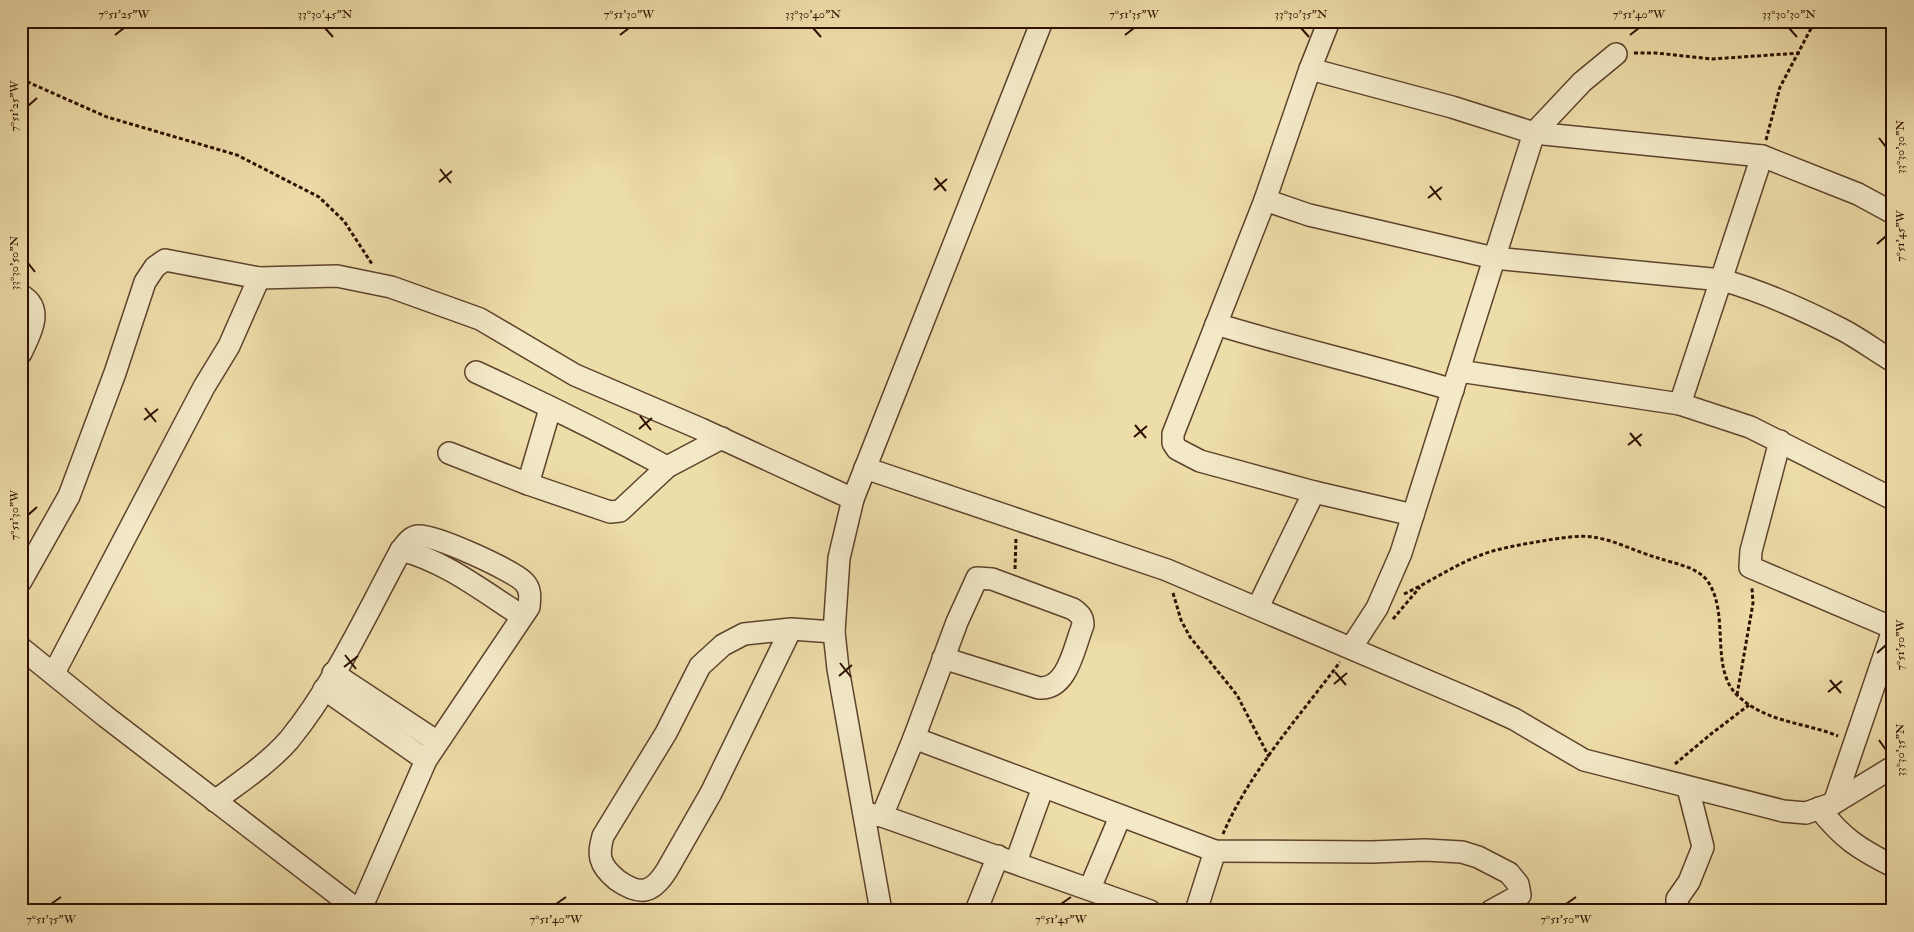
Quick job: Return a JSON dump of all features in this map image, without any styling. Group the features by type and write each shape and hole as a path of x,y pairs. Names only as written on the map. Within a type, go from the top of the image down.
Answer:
{"street":[{"path":"881,911 873,815 848,733 834,632 839,558 853,499 1042,21"},
{"path":"1328,21 1265,200 1173,434 1173,443 1177,449 1200,461 1314,492 1413,515"},
{"path":"1351,648 1377,608 1390,582 1534,133 1582,82 1616,54"},
{"path":"1310,69 1452,107 1534,133 1762,156 1858,194 1893,213"},
{"path":"1680,404 1762,156"},
{"path":"1265,200 1309,215 1494,258 1722,280 1758,290 1801,310 1845,331 1893,361"},
{"path":"21,581 69,496 116,374 145,282 160,262 171,260 259,278 337,276 391,287 480,319 575,375 722,438 853,499"},
{"path":"54,674 204,387 229,346 259,278"},
{"path":"21,295 30,302 35,314 31,332 21,353"},
{"path":"1216,324 1283,345 1371,365 1456,380 1680,404 1750,427 1893,499"},
{"path":"476,372 550,409 601,431 667,467"},
{"path":"528,484 550,409"},
{"path":"449,453 528,484 610,512 620,511 667,467 722,438"},
{"path":"1780,441 1750,551 1750,567 1893,629 1855,743 1826,806"},
{"path":"866,468 1019,522 1167,570 1258,607 1514,719 1584,760 1783,811 1806,813 1826,806 1893,767"},
{"path":"1258,607 1314,492"},
{"path":"21,648 216,801 360,911 436,741 529,607 530,593 523,581 480,557 429,536 418,536 410,540 401,550 329,681 282,747 269,760 216,801"},
{"path":"401,550 416,554 453,573 522,616"},
{"path":"873,815 914,738 943,658 977,578 987,577 1073,609 1080,614 1083,620 1083,625 1062,679 1056,686 1048,689 1039,688 943,658"},
{"path":"791,629 711,793 667,870 660,881 652,888 642,892 632,890 612,876 601,862 599,850 603,836 666,733 700,666 723,645 744,634 791,629 834,632"},
{"path":"329,681 436,741"},
{"path":"329,681 426,760"},
{"path":"914,738 1120,817 1216,851 1372,852 1425,850 1462,852 1499,867 1509,873 1518,884 1520,895 1491,911"},
{"path":"976,911 1007,859 1043,787"},
{"path":"1681,911 1677,906 1677,899 1688,882 1703,847 1688,788"},
{"path":"1826,806 1841,835 1859,848 1893,866"},
{"path":"873,815 1007,859 1150,911"},
{"path":"1090,888 1120,817"},
{"path":"1196,911 1216,851"}],"path":[{"path":"1762,156 1780,87 1800,53 1815,21"},
{"path":"1616,54 1656,53 1712,59 1800,53"},
{"path":"21,79 107,117 237,155 319,198 344,221 370,261 391,287"},
{"path":"1019,522 1014,557 1016,572 1027,591"},
{"path":"1377,608 1481,555 1511,546 1557,539 1592,537 1693,569 1710,584 1718,607 1725,676 1728,685 1737,696 1749,705 1778,720 1821,729 1855,743"},
{"path":"1737,696 1753,604 1750,567"},
{"path":"1167,570 1181,620 1190,637 1237,695 1269,757"},
{"path":"1216,851 1236,805 1269,757 1351,648"},
{"path":"1658,780 1711,734 1749,705"}]}
